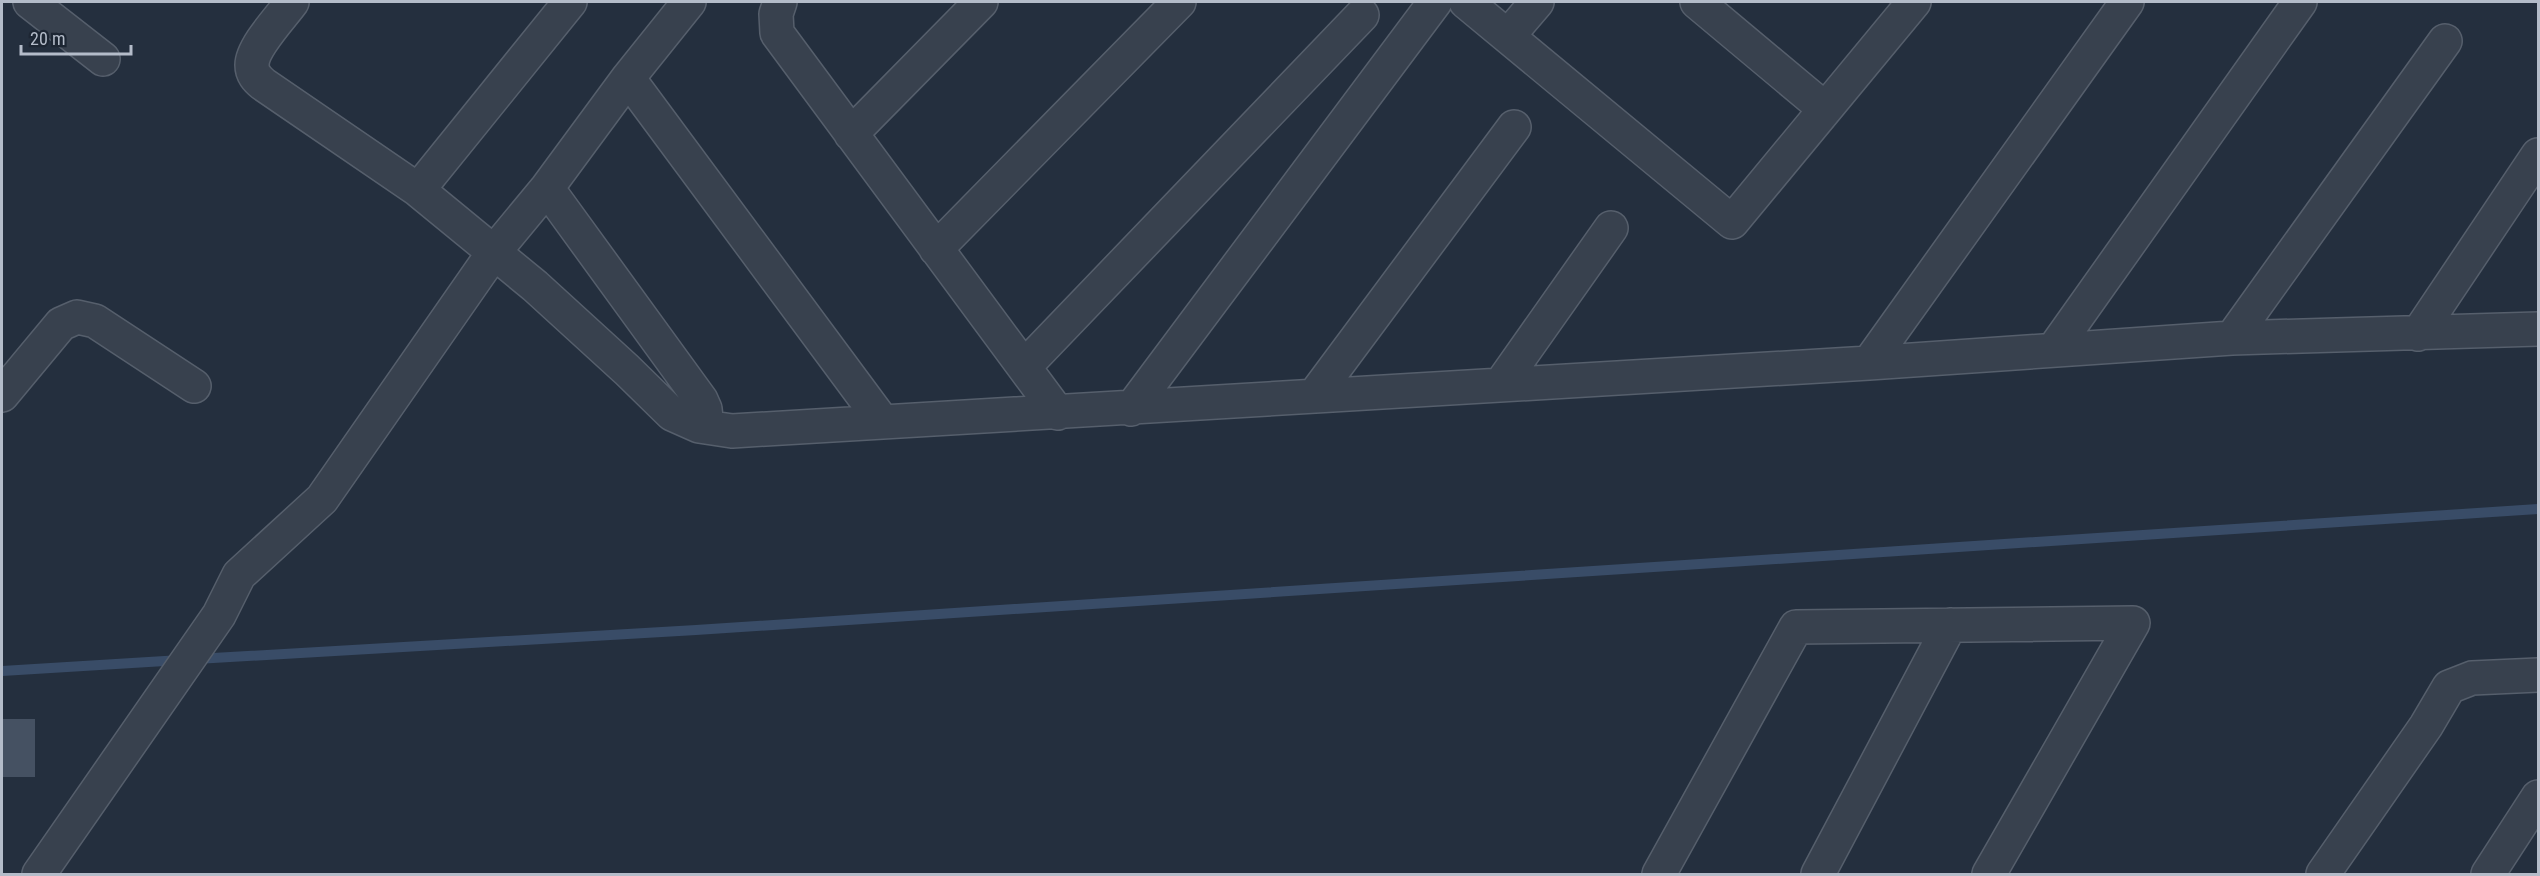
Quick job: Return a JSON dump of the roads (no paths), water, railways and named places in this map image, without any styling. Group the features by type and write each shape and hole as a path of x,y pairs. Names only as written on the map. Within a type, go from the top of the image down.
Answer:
{"street":[{"path":"30,2 103,59"},
{"path":"292,2 256,50 252,64 254,75 263,84 418,190 494,252 627,370 672,414 690,423 732,431 882,420 1131,409 2232,338 2538,329"},
{"path":"418,190 570,2"},
{"path":"39,874 219,615 239,575 322,499 494,252 548,188 628,78 689,2"},
{"path":"780,2 776,14 777,33 1058,413"},
{"path":"851,134 981,2"},
{"path":"936,249 1179,2"},
{"path":"1131,409 1435,2"},
{"path":"1466,2 1732,222 1914,2"},
{"path":"1508,36 1537,2"},
{"path":"1697,2 1825,109"},
{"path":"1869,363 2127,2"},
{"path":"2054,349 2300,2"},
{"path":"1024,367 1362,15"},
{"path":"2232,338 2445,41"},
{"path":"628,78 882,420"},
{"path":"1314,396 1514,127"},
{"path":"2418,334 2538,155"},
{"path":"548,188 701,400 705,409 707,427"},
{"path":"1501,384 1611,228"},
{"path":"2,395 61,324 77,317 95,321 195,386"},
{"path":"1659,874 1796,627 2133,623 1989,874"},
{"path":"1818,874 1950,625"},
{"path":"2324,874 2426,726 2449,687 2472,678 2538,675"},
{"path":"2488,874 2538,798"}],"waterway":[{"path":"196,659 696,630 2538,509"},
{"path":"2,671 181,660"}]}
